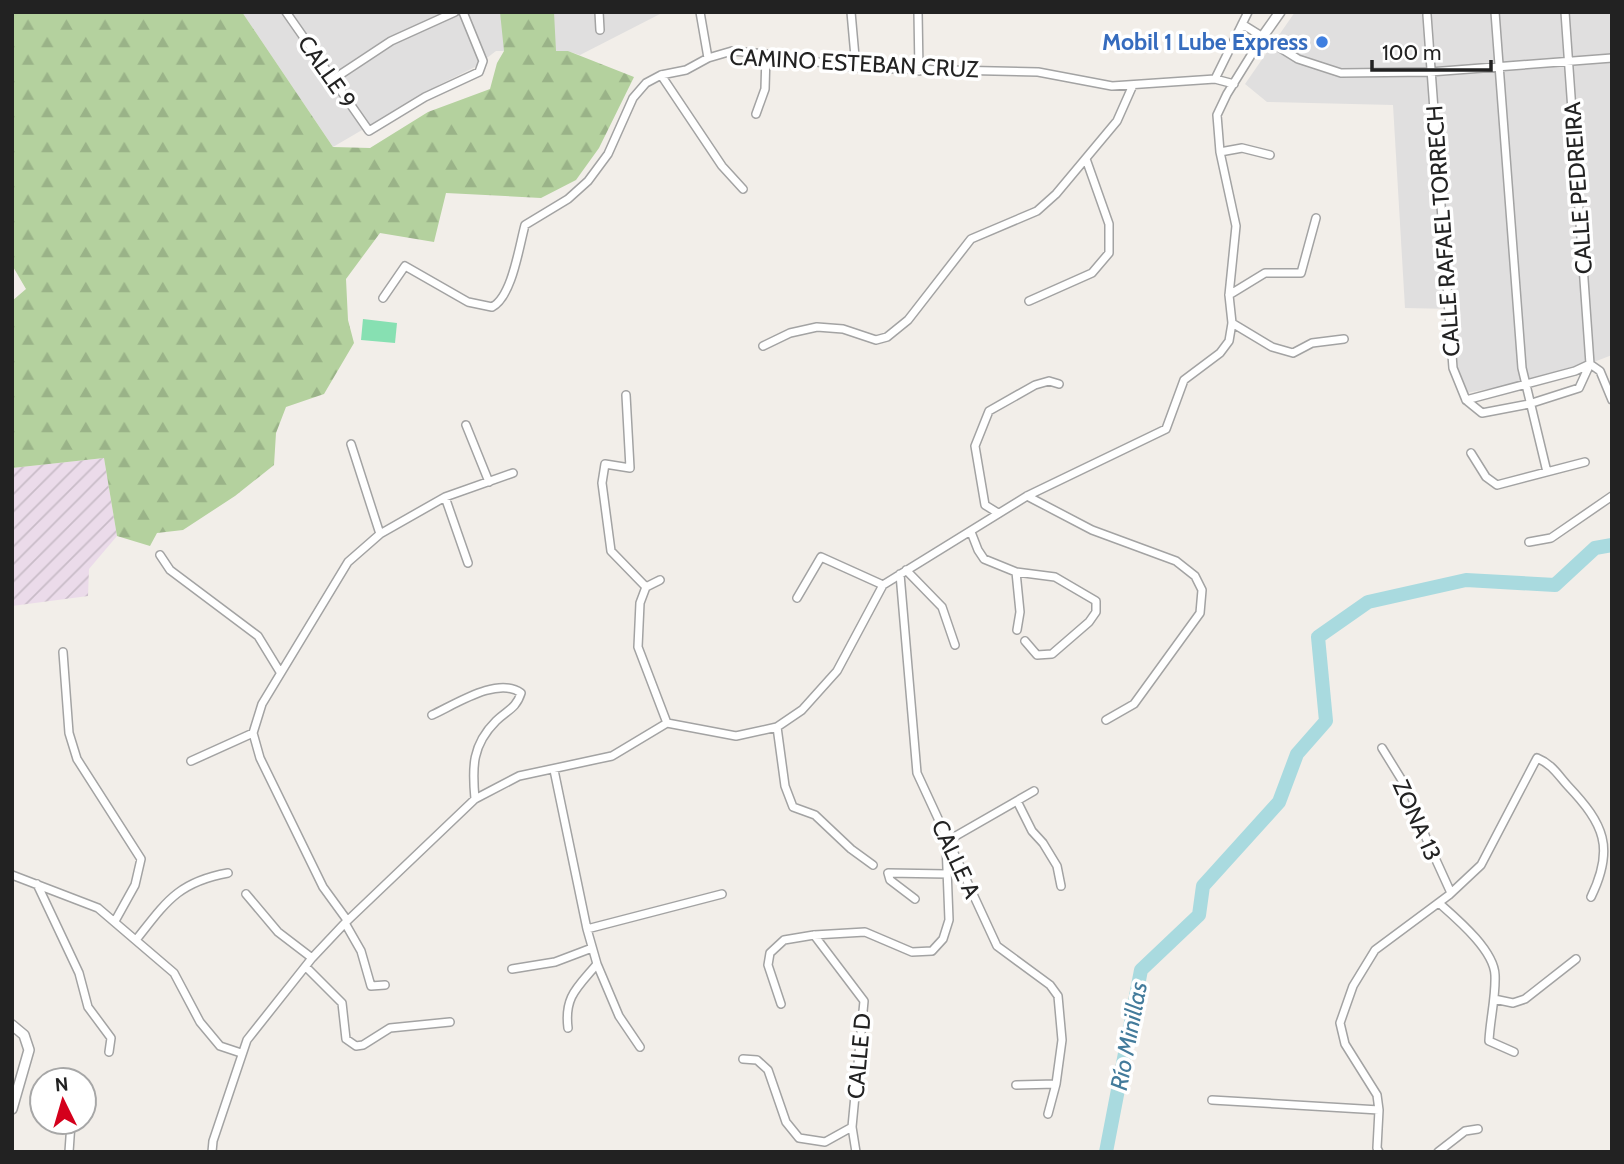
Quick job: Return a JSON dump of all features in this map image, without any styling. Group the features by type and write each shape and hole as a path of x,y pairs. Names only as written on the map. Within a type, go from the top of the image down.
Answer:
{"street":[{"name":"CALLE 9","path":"286,12 369,131 425,97 479,72 483,61 463,12"},
{"path":"332,80 391,41 455,12"},
{"path":"599,12 600,30"},
{"path":"700,12 708,58"},
{"path":"850,12 856,68"},
{"path":"918,12 919,71"},
{"path":"1215,79 1248,12"},
{"path":"212,1152 213,1141 247,1040 312,958 346,922 475,799 519,776 612,755 667,723 736,736 777,727 802,710 836,671 883,585 1027,496 1166,429 1184,380 1220,353 1229,341 1233,323 1229,295 1236,226 1220,152 1217,115 1280,12"},
{"path":"1495,12 1524,384 1547,472"},
{"name":"CALLE PEDREIRA","path":"1565,12 1590,364"},
{"name":"CALLE RAFAEL TORRECH","path":"1427,15 1453,368 1466,400"},
{"path":"1242,24 1298,59 1341,73 1430,72 1612,58"},
{"name":"CAMINO ESTEBAN CRUZ","path":"383,298 405,265 468,302 492,307 501,303 509,284 524,225 568,199 588,181 608,154 633,98 646,83 661,75 686,70 708,58 732,51 856,68 1038,72 1112,86 1215,79 1234,84"},
{"path":"756,114 765,89 766,54"},
{"path":"661,75 722,166 743,189"},
{"path":"763,346 790,333 817,327 843,329 876,340 887,337 908,320 971,239 1037,211 1056,194 1117,121 1133,85"},
{"path":"1220,152 1242,148 1270,155"},
{"path":"1029,301 1092,273 1110,253 1109,224 1086,159"},
{"path":"1229,295 1265,273 1301,273 1316,218"},
{"path":"1233,323 1272,347 1293,353 1312,344 1344,339"},
{"path":"1466,400 1575,371 1590,364"},
{"path":"1590,364 1600,371 1612,400"},
{"path":"1466,400 1482,413 1529,404 1580,388 1590,364"},
{"path":"998,513 985,505 975,446 989,411 1035,385 1049,381 1059,384"},
{"path":"626,395 630,468 605,464 603,483 611,551 646,587"},
{"path":"466,425 489,482"},
{"path":"351,444 380,534"},
{"path":"1471,453 1486,477 1497,485 1585,462"},
{"path":"385,985 371,986 361,951 323,887 260,758 253,733 262,704 348,562 380,534 445,497 513,473"},
{"path":"1027,496 1092,530 1176,561 1195,576 1202,590 1200,613 1134,704 1106,720"},
{"path":"1529,542 1551,538 1612,496"},
{"path":"445,497 468,563"},
{"path":"971,532 984,559 1016,572 1055,577 1096,601 1096,612 1089,622 1052,654 1037,655 1025,641"},
{"path":"160,555 170,570 258,636 280,672"},
{"path":"797,598 821,557 883,585"},
{"path":"903,572 942,607 955,645"},
{"name":"CALLE A","path":"903,572 917,774 997,946 1050,985 1058,996 1062,1040 1056,1084 1048,1114"},
{"path":"1016,572 1020,612 1017,630"},
{"path":"660,580 646,587 640,603 638,647 667,723"},
{"path":"63,652 69,733 77,759 141,859 135,885 115,921"},
{"path":"432,715 494,687 513,687 521,693 518,704 495,722 478,743 472,770 475,799"},
{"path":"777,727 785,786 793,807 815,815 851,849 873,865"},
{"path":"191,761 253,733"},
{"name":"ZONA 13","path":"1382,748 1411,795 1426,838 1451,893"},
{"path":"1379,1152 1377,1094 1346,1044 1340,1023 1353,986 1375,950 1439,903 1481,865 1537,758 1548,762 1586,805 1601,827 1602,874 1591,897"},
{"path":"554,770 592,948 619,1016 640,1047"},
{"path":"781,1004 768,965 770,953 784,940 814,934 865,932 912,952 932,951 943,939 949,920 946,840 1034,791"},
{"path":"1017,801 1032,831 1057,866 1061,886"},
{"path":"136,940 170,897 202,878 228,873"},
{"path":"915,899 890,880 888,873 947,874"},
{"path":"12,875 98,908 115,921 174,973 200,1022 220,1046 241,1053"},
{"path":"37,884 79,973 88,1007 111,1038 109,1052"},
{"path":"246,894 278,932 312,958"},
{"path":"587,929 722,894"},
{"path":"1439,903 1468,930 1489,956 1495,972 1489,1041 1514,1052"},
{"name":"CALLE D","path":"814,934 864,1001 852,1126 856,1152"},
{"path":"512,969 555,962 592,948"},
{"path":"1493,999 1513,1003 1525,999 1576,959"},
{"path":"568,1028 566,1013 569,999 597,964"},
{"path":"306,967 342,1003 346,1040 356,1046 363,1045 390,1028 450,1022"},
{"path":"12,1025 24,1035 29,1050 12,1109"},
{"path":"743,1059 757,1060 768,1070 786,1122 799,1138 825,1142 852,1126"},
{"path":"1016,1085 1056,1084"},
{"path":"1212,1100 1379,1110"},
{"path":"1438,1152 1465,1131 1478,1129"}],"shaded area":[{"path":"242,12 660,14 580,55 567,51 496,51 475,67 333,147"},
{"path":"1295,12 1612,12 1612,355 1555,377 1466,393 1453,358 1451,309 1405,308 1393,105 1267,102 1245,84"},
{"path":"104,458 117,536 89,569 88,596 12,606 12,468"}],"green space":[{"path":"12,12 242,12 333,147 370,148 428,112 490,89 497,63 504,51 500,12 554,12 556,51 568,51 634,77 599,148 576,180 541,198 446,193 434,242 380,233 346,279 348,320 354,343 324,394 286,407 276,433 274,465 235,496 183,530 157,533 150,546 117,536 104,458 12,468 12,301 26,289 12,265"},
{"path":"363,319 397,323 395,343 361,340"}],"waterway":[{"name":"Río Minillas","path":"1106,1152 1141,970 1199,915 1203,886 1279,802 1297,754 1326,721 1318,637 1368,602 1466,580 1555,585 1595,548 1612,545"}],"place":[{"name":"Mobil 1 Lube Express","path":"1322,42"}]}
